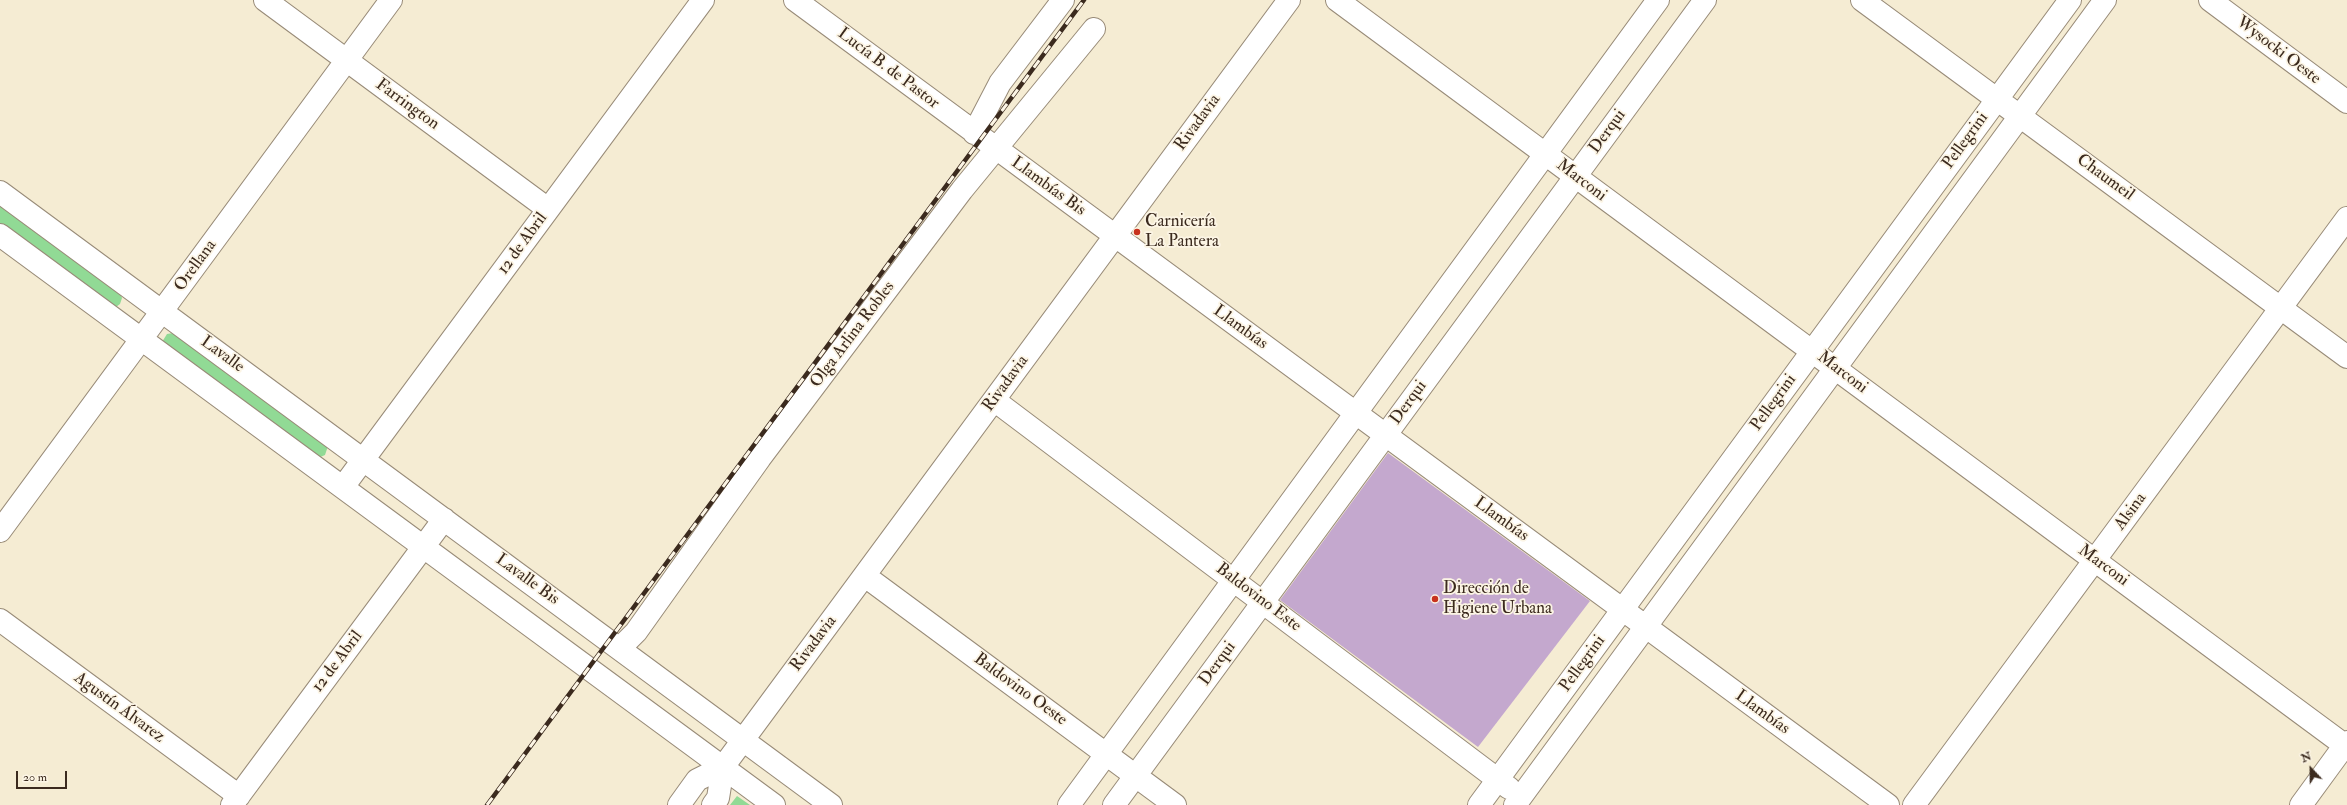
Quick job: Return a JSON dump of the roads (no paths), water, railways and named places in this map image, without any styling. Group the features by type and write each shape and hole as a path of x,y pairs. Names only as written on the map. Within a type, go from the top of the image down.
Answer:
{"street":[{"name":"Farrington","path":"265,0 548,209"},
{"name":"Orellana","path":"0,531 391,0"},
{"name":"12 de Abril","path":"343,487 703,0"},
{"name":"Lucía B. de Pastor","path":"795,0 983,140"},
{"name":"Olga Arlina Robles","path":"983,140 1000,83 1063,0"},
{"name":"Rivadavia","path":"679,805 697,780 723,767 1289,0"},
{"name":"Marconi","path":"1337,0 2346,744"},
{"path":"1069,805 1658,0"},
{"name":"Derqui","path":"1114,805 1705,0"},
{"name":"Chaumeil","path":"1862,0 2347,357"},
{"name":"Pellegrini","path":"1479,805 2070,0"},
{"name":"Pellegrini","path":"1518,801 2105,0"},
{"name":"Wysocki Oeste","path":"2210,0 2347,102"},
{"name":"Olga Arlina Robles","path":"615,644 636,632 983,140 1094,29"},
{"name":"Llambías Bis","path":"983,140 1115,236"},
{"name":"Lavalle","path":"0,192 444,519"},
{"name":"Alsina","path":"1914,805 2347,218"},
{"name":"Lavalle","path":"0,235 424,546"},
{"name":"Llambías","path":"1115,236 1888,805"},
{"name":"Baldovino Este","path":"994,400 1498,779 1518,801"},
{"name":"12 de Abril","path":"235,800 444,519"},
{"name":"Lavalle Bis","path":"444,519 831,805"},
{"name":"Lavalle Bis","path":"424,546 774,805"},
{"name":"Baldovino Oeste","path":"864,576 1175,805"},
{"name":"Agustín Álvarez","path":"0,620 235,800"},
{"path":"2301,805 2346,744"},
{"name":"Rivadavia","path":"713,805 718,798 723,767"}],"railway":[{"path":"487,805 1084,0"}],"place":[{"name":"Carnicería La Pantera","path":"1137,232"},
{"name":"Dirección de Higiene Urbana","path":"1435,599"}]}
